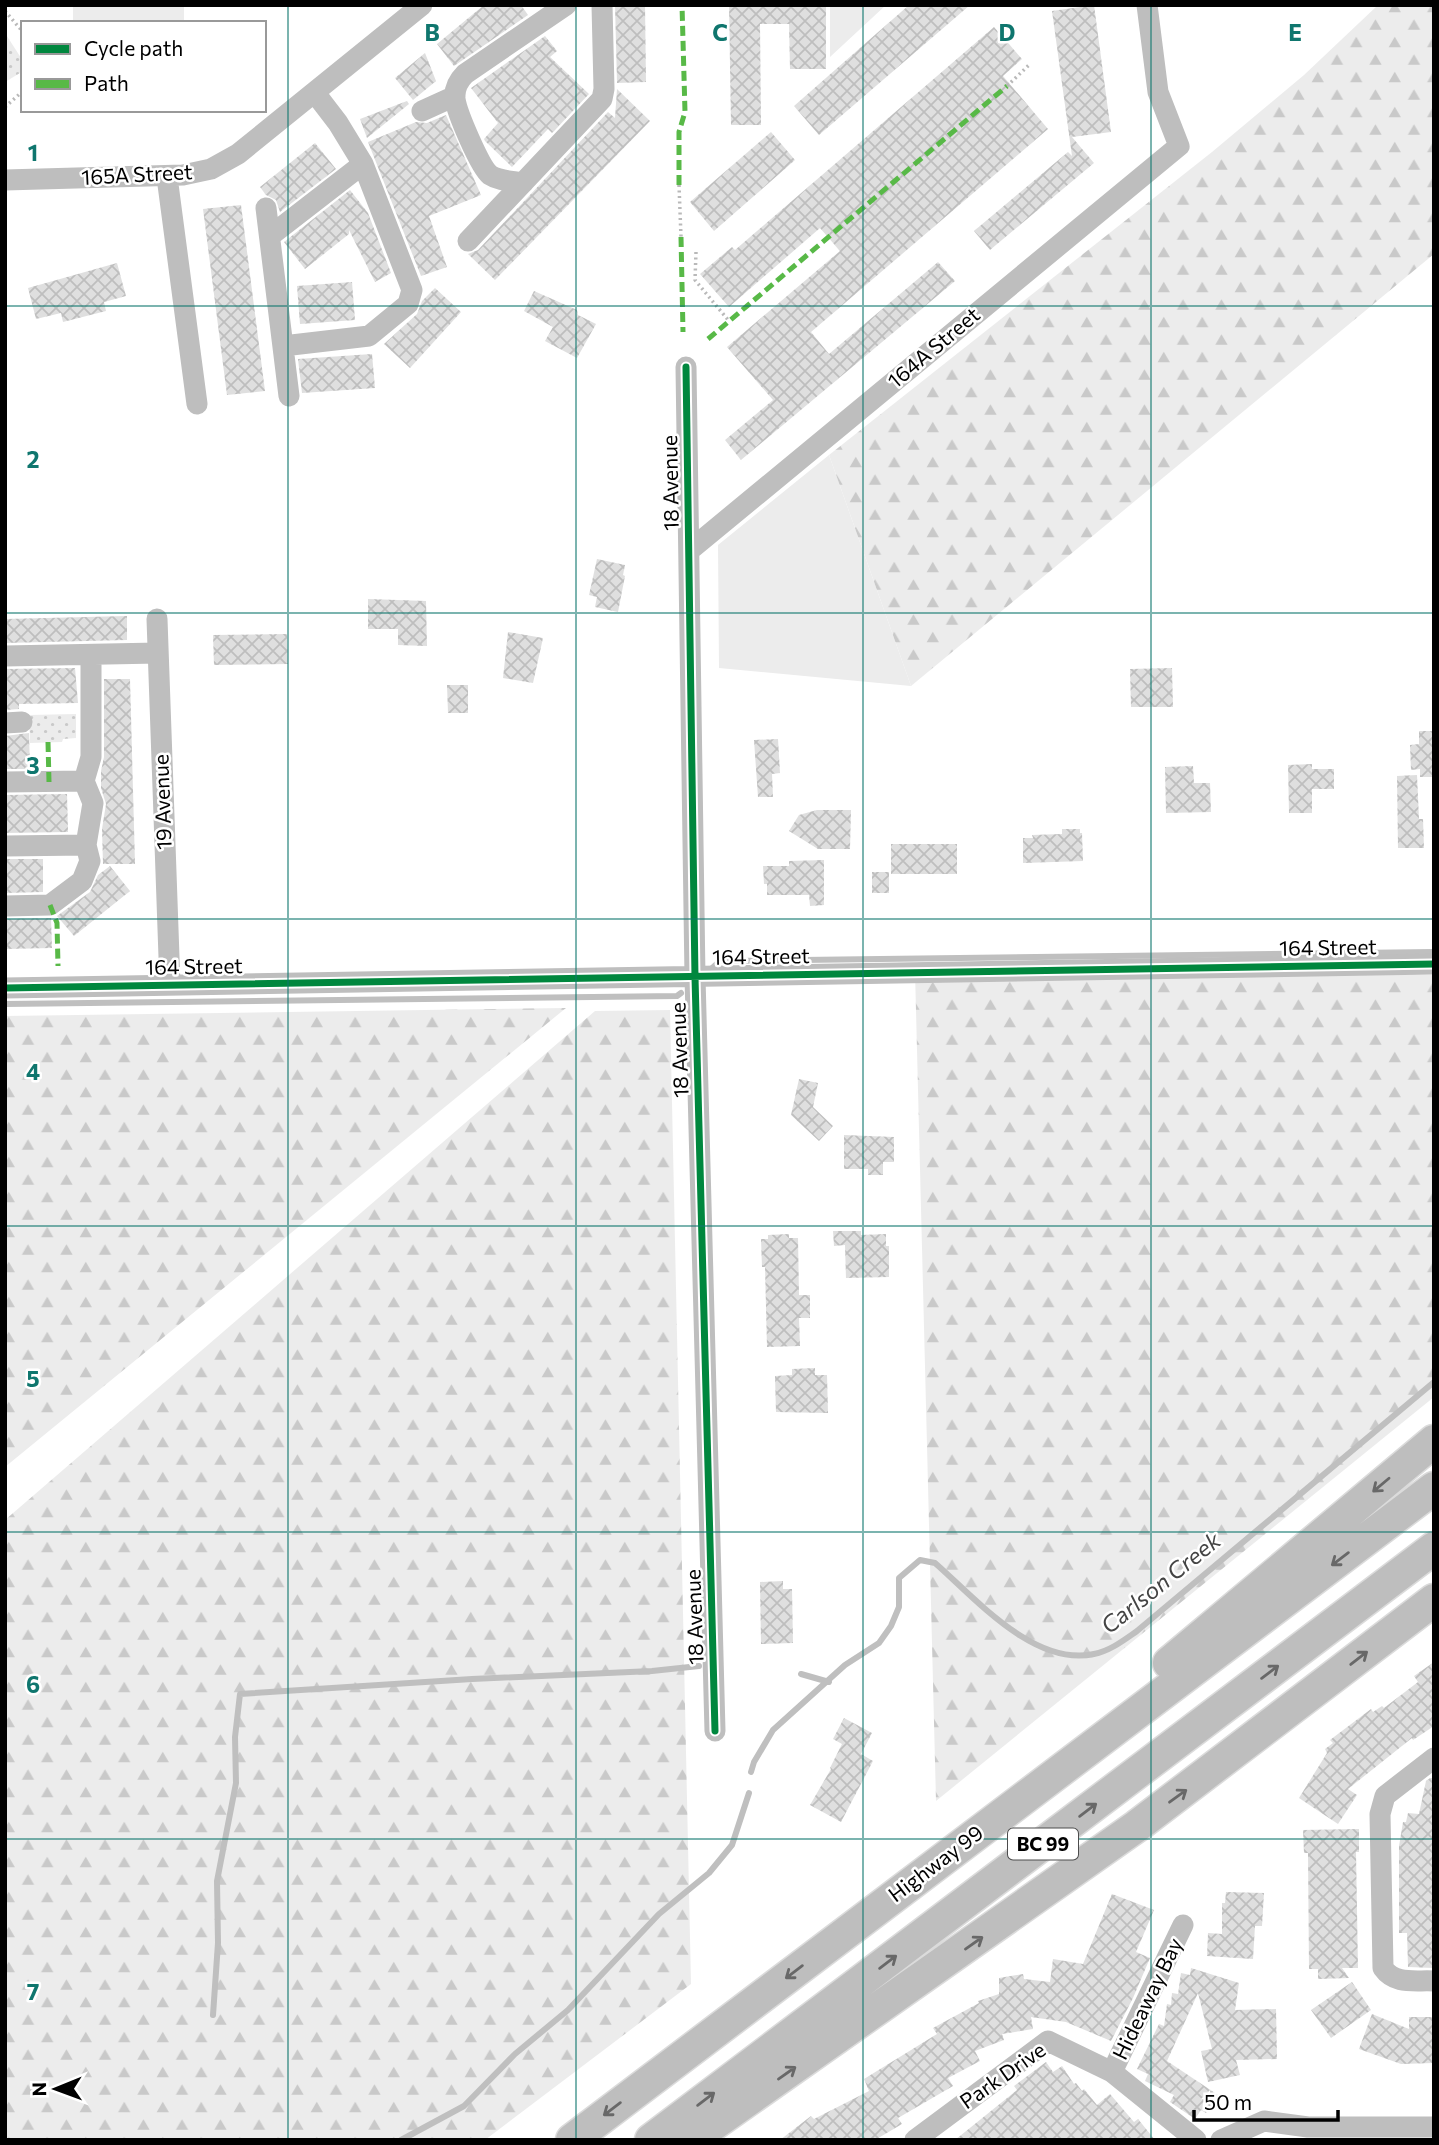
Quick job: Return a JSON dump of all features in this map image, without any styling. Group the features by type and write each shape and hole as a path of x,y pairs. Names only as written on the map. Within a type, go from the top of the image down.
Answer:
{"highway":[{"path":"848,1931 1434,1441"},
{"name":"Highway 99","path":"572,2140 1434,1488"},
{"name":"BC 99","path":"651,2140 1434,1548"},
{"path":"691,2140 1137,1826 1434,1600"}],"street":[{"path":"523,183 493,176 484,168 457,107 457,85 465,74 566,5"},
{"path":"468,241 602,99 602,5"},
{"name":"164A Street","path":"690,550 1179,146 1158,92 1147,5"},
{"name":"165A Street","path":"5,180 167,177 197,173 223,163 315,93 418,7"},
{"path":"283,346 369,336 408,304 412,297 412,290 363,164 338,123 315,93"},
{"path":"422,111 455,96"},
{"path":"270,236 363,164"},
{"path":"167,177 197,404"},
{"path":"266,208 289,396"},
{"name":"18 Avenue","path":"686,367 695,977 715,1731"},
{"name":"19 Avenue","path":"157,619 170,985"},
{"path":"5,656 158,653"},
{"path":"5,906 50,905 82,881 90,862 86,845 93,803 84,781 91,757 91,655"},
{"path":"5,782 84,781"},
{"path":"5,846 86,845"},
{"name":"164 Street","path":"5,988 1434,964"},
{"path":"1434,1758 1385,1796 1380,1814 1383,1968 1397,1980 1434,1980"},
{"name":"Hideaway Bay","path":"1112,2072 1183,1925"},
{"name":"Park Drive","path":"915,2140 1048,2041 1112,2072 1196,2140"},
{"path":"1221,2140 1264,2121 1308,2127 1432,2131"}],"path":[{"path":"5,11 21,30"},
{"path":"1007,86 1029,65"},
{"path":"5,107 21,93"},
{"path":"679,184 681,237"},
{"path":"696,252 695,281 729,321"}],"green space":[{"path":"73,5 184,5 184,21 73,21"},
{"path":"830,5 886,5 830,57"},
{"path":"1378,5 1434,5 1434,254 911,686 829,455 1212,152 1304,75"},
{"path":"5,33 21,58 21,69 20,73 5,82"},
{"path":"829,455 911,686 719,668 718,545"},
{"path":"76,714 76,738 63,739 62,742 30,743 29,715"},
{"path":"915,971 1434,975 1434,1397 936,1801"},
{"path":"566,1008 5,1467 5,1016"},
{"path":"670,1010 691,1984 485,2140 5,2140 5,1520 595,1011"}],"building":[{"path":"484,5 521,5 528,15 454,66 437,44"},
{"path":"615,5 645,5 646,82 617,83"},
{"path":"729,5 826,5 826,69 790,69 789,24 760,24 761,125 731,125"},
{"path":"909,5 970,5 819,135 794,106"},
{"path":"1094,5 1111,132 1072,137 1094,163 990,250 974,231 1068,152 1072,156 1052,11"},
{"path":"994,27 1022,59 1003,76 1048,129 811,332 829,354 938,262 955,281 741,460 725,440 773,400 727,347 840,251 820,228 729,307 700,274 732,247 735,250"},
{"path":"545,36 557,51 550,57 589,94 552,133 548,129 512,167 485,141 498,123 471,88"},
{"path":"425,53 436,81 413,100 395,78"},
{"path":"617,89 650,121 495,280 468,254 478,250 608,112 615,118"},
{"path":"407,101 409,104 367,138 360,119"},
{"path":"446,115 481,195 429,216 447,267 421,276 368,142 416,122 427,123"},
{"path":"771,132 795,160 714,231 690,202"},
{"path":"315,143 336,169 280,212 276,200 266,195 260,187"},
{"path":"350,190 368,213 391,273 375,282 349,230 349,234 305,269 284,242"},
{"path":"241,205 265,391 227,395 203,209"},
{"path":"117,263 126,296 104,302 106,311 63,322 61,313 36,319 28,288"},
{"path":"352,282 355,320 300,324 297,286"},
{"path":"435,288 461,312 410,368 384,344 417,314 422,301"},
{"path":"534,291 577,310 578,315 596,324 577,358 545,341 553,327 524,311"},
{"path":"372,354 375,388 302,393 298,359"},
{"path":"597,559 625,565 618,612 595,607 597,597 589,595"},
{"path":"368,599 426,601 427,646 398,645 398,629 368,629"},
{"path":"127,616 127,640 5,643 5,619"},
{"path":"508,632 543,638 533,683 503,678"},
{"path":"287,634 288,664 214,665 213,635"},
{"path":"75,668 78,703 19,704 19,709 5,710 5,669"},
{"path":"1172,668 1173,707 1131,707 1130,669"},
{"path":"104,679 130,679 135,864 103,864 102,829 106,804 101,788 104,757"},
{"path":"447,685 468,685 468,713 448,713"},
{"path":"1419,731 1434,731 1434,777 1420,777 1420,769 1411,770 1410,745 1419,744"},
{"path":"29,733 30,769 5,769 5,736"},
{"path":"778,739 780,773 772,774 773,797 758,797 754,740"},
{"path":"1312,764 1312,769 1334,769 1334,789 1312,789 1312,813 1289,813 1288,765"},
{"path":"1193,766 1194,783 1210,783 1211,812 1166,813 1165,767"},
{"path":"1417,775 1419,819 1423,819 1424,848 1398,848 1397,776"},
{"path":"67,794 68,832 5,833 5,795"},
{"path":"817,810 851,810 850,849 818,849 789,831 799,815"},
{"path":"1062,829 1080,829 1083,861 1023,863 1023,838 1062,834"},
{"path":"891,844 957,844 957,874 891,874"},
{"path":"5,859 43,859 43,892 5,893"},
{"path":"824,860 824,905 810,906 809,895 767,895 763,866 789,866 789,861"},
{"path":"110,866 130,891 74,936 57,916 90,892 98,875"},
{"path":"872,872 889,872 889,893 872,893"},
{"path":"51,918 52,948 5,949 5,919"},
{"path":"799,1079 818,1083 813,1107 833,1126 819,1141 791,1115"},
{"path":"844,1135 894,1137 894,1162 883,1162 883,1175 868,1175 868,1169 844,1169"},
{"path":"833,1231 861,1231 861,1235 886,1234 886,1246 889,1246 889,1277 846,1278 845,1245 834,1246"},
{"path":"789,1234 789,1238 798,1238 799,1295 810,1295 810,1318 799,1318 800,1346 767,1347 765,1267 762,1267 761,1239 768,1239 768,1235"},
{"path":"815,1368 815,1375 827,1375 828,1413 776,1412 775,1376 792,1375 792,1369"},
{"path":"783,1581 783,1589 792,1589 793,1643 761,1644 760,1582"},
{"path":"1434,1662 1434,1726 1413,1740 1412,1738 1348,1789 1357,1795 1338,1824 1299,1798 1327,1753 1325,1749 1333,1743 1330,1740 1371,1709 1373,1712 1382,1706 1384,1708 1418,1682 1414,1676"},
{"path":"844,1718 872,1733 861,1754 873,1761 841,1822 810,1805 842,1744 833,1739"},
{"path":"1434,1778 1434,1968 1408,1967 1407,1933 1399,1933 1399,1846 1403,1822 1406,1822 1408,1813 1419,1814 1426,1781"},
{"path":"1359,1829 1359,1852 1356,1852 1358,1968 1342,1968 1349,1978 1318,1979 1318,1969 1309,1969 1308,1853 1304,1853 1303,1830"},
{"path":"1226,1892 1264,1893 1262,1926 1255,1926 1253,1959 1207,1956 1208,1933 1222,1934 1222,1903 1225,1903"},
{"path":"1112,1894 1154,1910 1136,1952 1150,1958 1111,2041 1066,2022 1031,2017 1033,2029 1002,2034 1004,2040 975,2051 980,2061 948,2078 953,2086 898,2118 902,2124 875,2140 780,2140 811,2116 814,2119 869,2091 864,2079 937,2034 933,2028 979,2003 978,2001 999,1994 999,1978 1023,1974 1024,1979 1050,1982 1053,1959 1083,1964"},
{"path":"1191,1968 1239,1983 1235,2010 1276,2009 1277,2059 1236,2060 1240,2075 1208,2082 1201,2051 1212,2049 1198,1993 1167,2061 1218,2095 1206,2113 1201,2110 1195,2119 1170,2102 1174,2095 1145,2081 1148,2074 1137,2069 1159,2024 1164,2026 1167,2004 1171,2005 1172,1993 1178,1994 1181,1973 1190,1975"},
{"path":"1352,1982 1371,2010 1331,2038 1311,2010"},
{"path":"1372,2014 1409,2029 1409,2017 1432,2017 1434,2063 1401,2064 1359,2049"},
{"path":"1046,2062 1053,2072 1062,2066 1074,2084 1082,2091 1084,2089 1097,2105 1110,2094 1134,2122 1138,2119 1155,2140 955,2140 1017,2090 1014,2086"}],"waterway":[{"path":"710,970 720,961 1434,952"},
{"path":"5,1004 677,996 681,993"},
{"name":"Carlson Creek","path":"751,1772 773,1730 845,1665 879,1643 891,1626 899,1607 899,1578 920,1560 935,1563 987,1611 1028,1640 1049,1650 1072,1655 1100,1653 1137,1631 1434,1382"},
{"path":"213,2015 218,1943 217,1881 236,1783 235,1737 240,1694 652,1671 699,1666"},
{"path":"801,1674 829,1682"},
{"path":"401,2140 464,2106 515,2054 568,2010 659,1914 709,1873 732,1845 749,1793"}],"marked path":[{"path":"679,185 679,132 685,112 682,5"},
{"path":"708,339 1007,86"},
{"path":"681,237 683,332"},
{"path":"48,742 49,782"},
{"path":"50,905 57,923 58,966"}],"cycle path":[{"path":"686,367 695,977 715,1731"},
{"path":"5,988 1434,964"}]}
